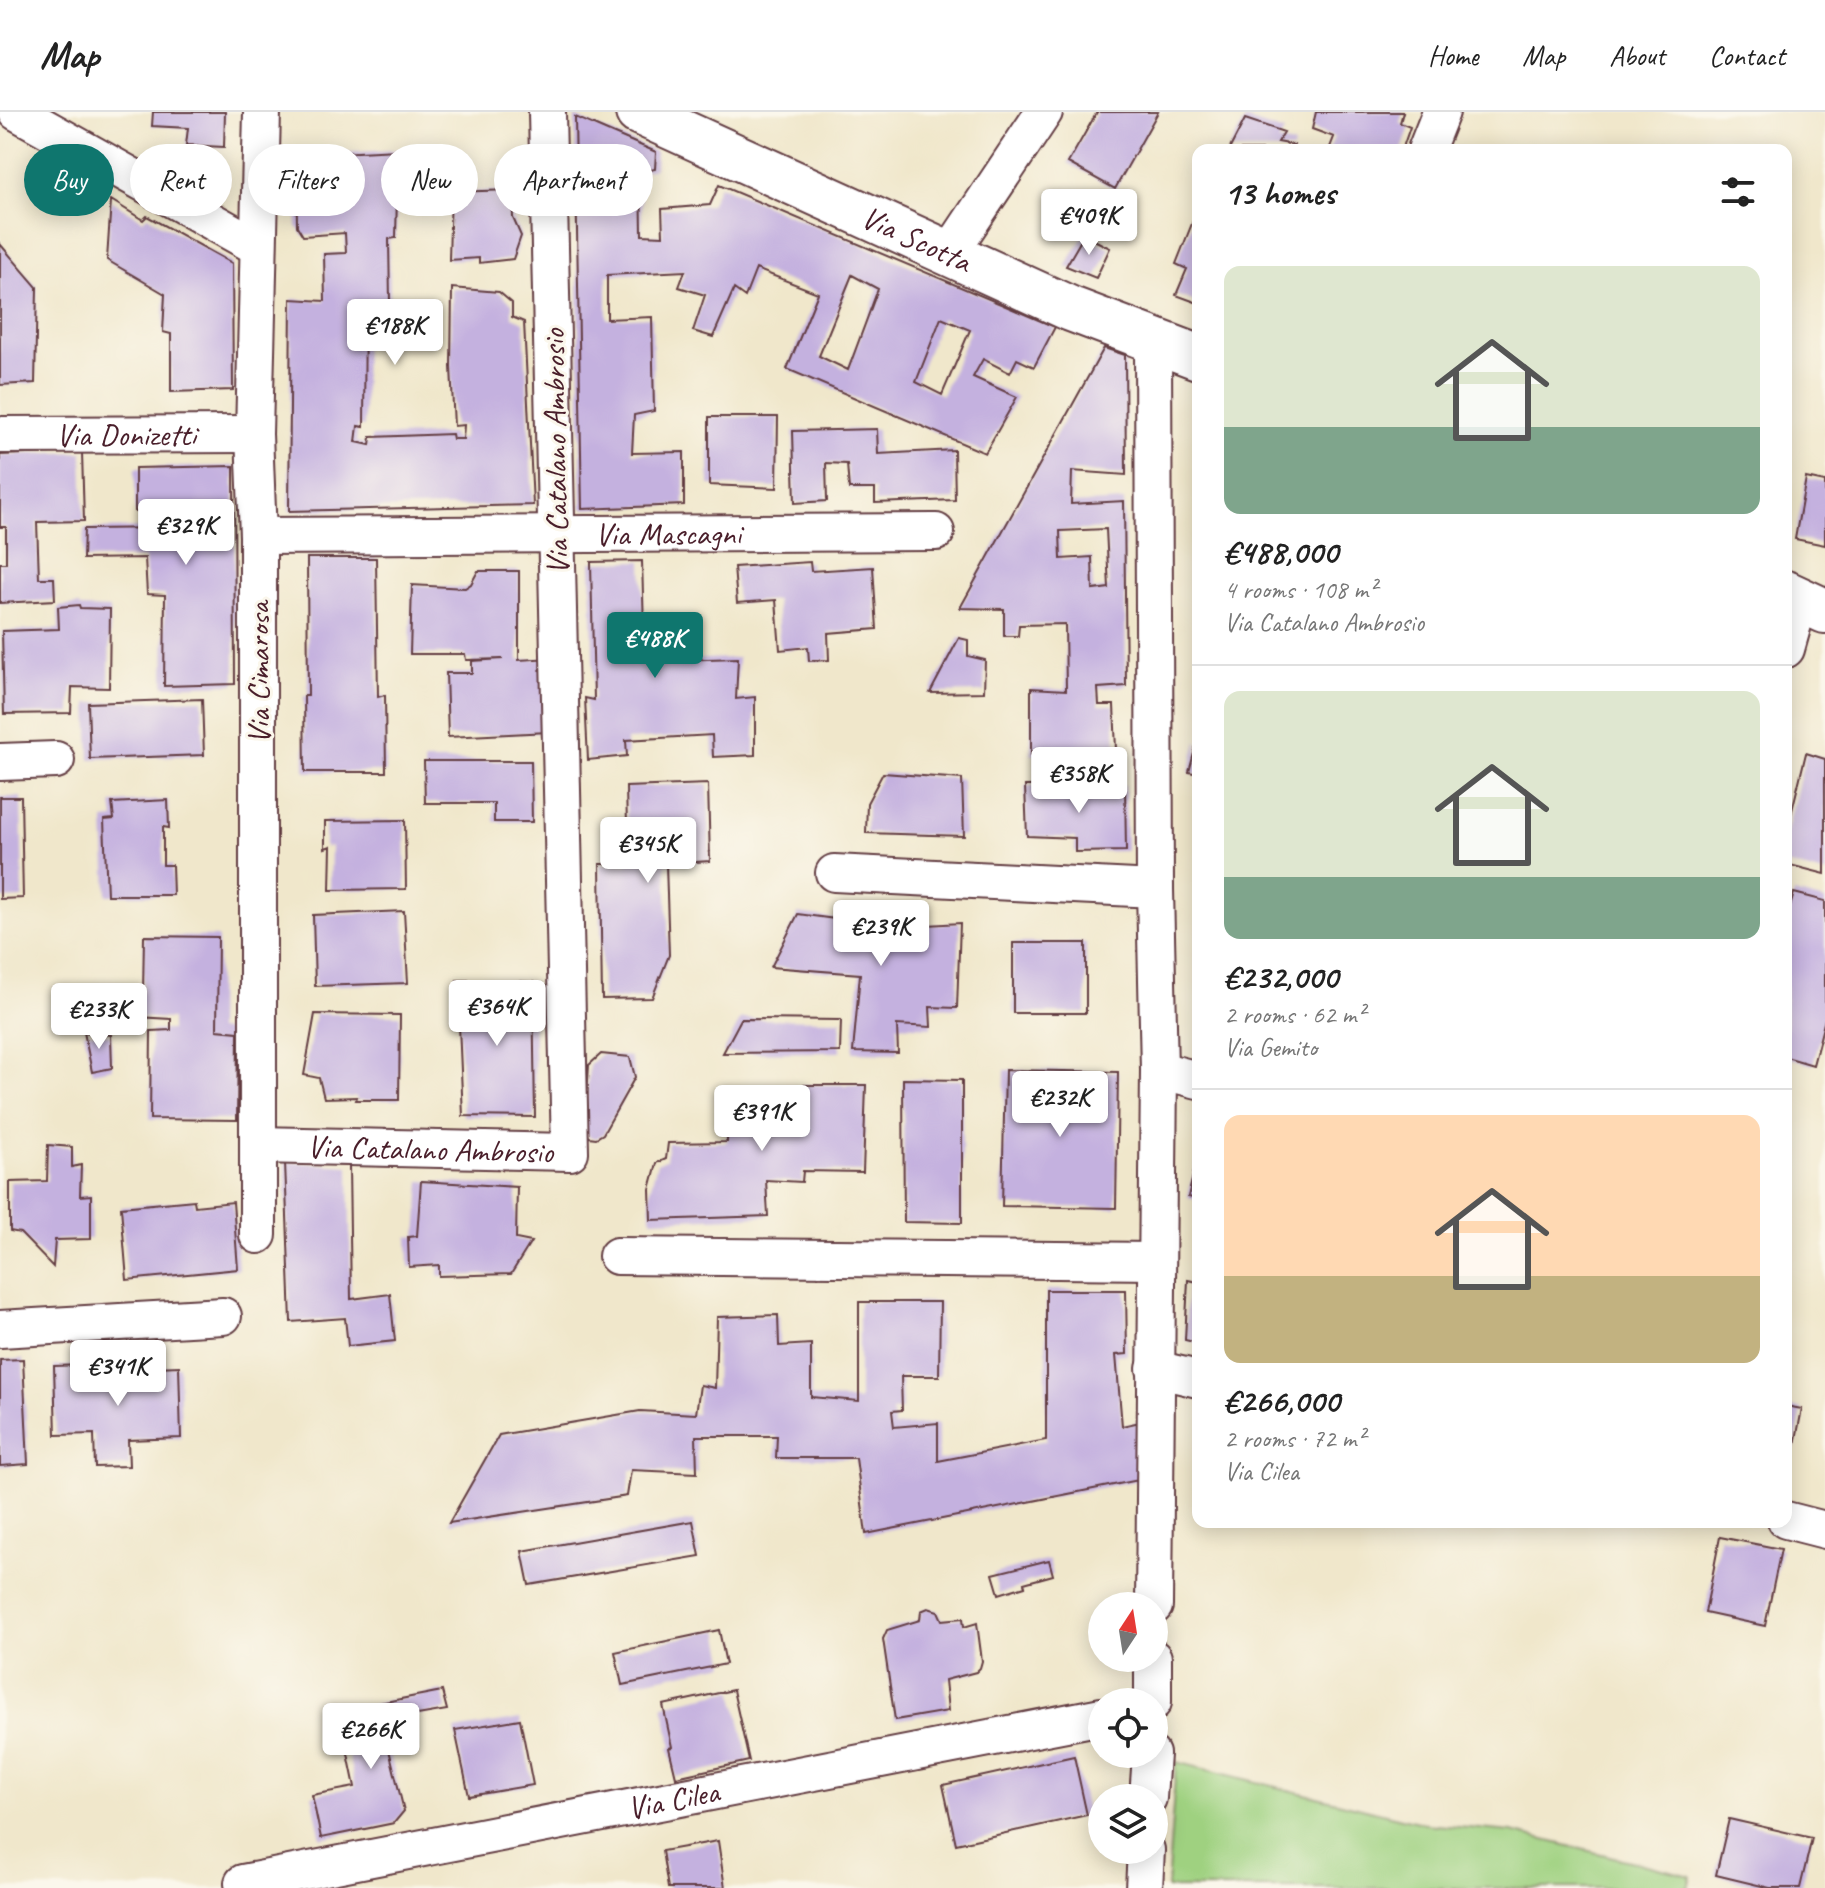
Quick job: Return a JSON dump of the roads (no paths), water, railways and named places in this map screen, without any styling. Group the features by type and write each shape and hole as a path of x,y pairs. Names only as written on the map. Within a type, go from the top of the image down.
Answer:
{"street":[{"path":"17,112 258,247"},
{"name":"Via Cimarosa","path":"258,1235 258,536 254,434 262,112"},
{"name":"Via Catalano Ambrosio","path":"258,1145 570,1152 547,112"},
{"name":"Via Scotta","path":"638,112 1085,316 1192,355"},
{"path":"949,254 1044,112"},
{"path":"1428,144 1441,112"},
{"path":"1153,341 1155,889 1159,1070 1154,1592"},
{"name":"Via Donizetti","path":"0,435 254,434"},
{"name":"Via Mascagni","path":"258,536 936,532"},
{"path":"1792,633 1804,601"},
{"path":"0,762 56,760"},
{"path":"834,873 1155,889"},
{"path":"1159,1070 1192,1078"},
{"path":"617,1256 1157,1261"},
{"path":"0,1329 223,1316"},
{"path":"1155,1369 1192,1378"},
{"path":"1792,1522 1825,1530"},
{"name":"Via Cilea","path":"243,1883 1088,1719"},
{"path":"1144,1888 1145,1864"}]}
